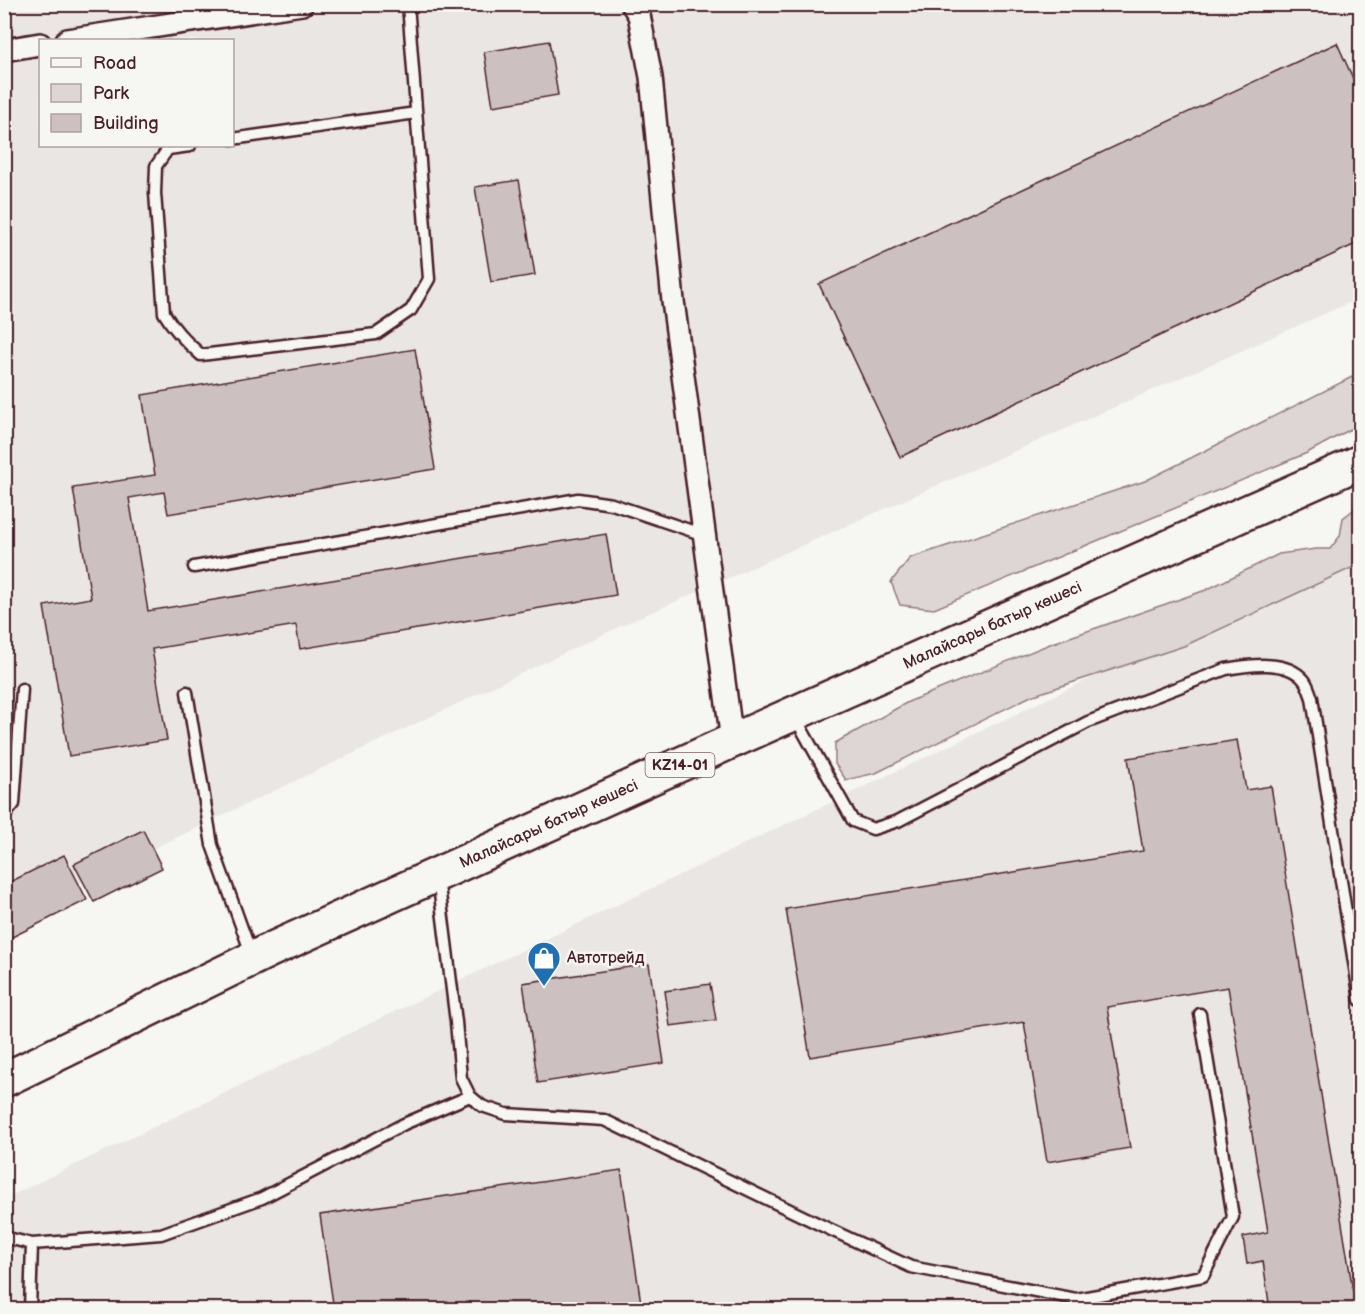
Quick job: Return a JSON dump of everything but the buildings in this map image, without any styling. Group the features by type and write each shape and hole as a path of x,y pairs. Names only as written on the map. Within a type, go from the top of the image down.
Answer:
{"highway":[{"name":"Малайсары батыр көшесі","path":"4,1080 253,959 437,874 1360,462"}],"street":[{"path":"74,39 302,4"},
{"path":"632,4 639,15 651,77 673,301 732,741"},
{"path":"4,50 39,45"}],"lane":[{"path":"183,147 168,149 156,166 155,194 164,313 183,339 201,355 376,334 411,310 429,279 408,4"},
{"path":"234,139 416,112"},
{"path":"194,567 578,499 612,504 704,535"},
{"path":"794,714 853,820 873,829 898,821 1088,722 1226,669 1250,665 1292,670 1305,681 1312,698 1360,1000"},
{"path":"4,816 14,804 22,688"},
{"path":"187,692 212,845 253,959"},
{"path":"437,874 461,1078 470,1096 482,1106 506,1114 604,1120 911,1267 1076,1304 1203,1276 1233,1217 1200,1014"},
{"path":"4,1237 32,1244 161,1234 262,1198 404,1124 470,1096"},
{"path":"30,1310 32,1244"}],"shaded area":[{"path":"5,5 1360,5 1360,298 627,623 5,919"},
{"path":"1360,549 1360,1309 5,1309 4,1199"}],"green space":[{"path":"1360,373 1360,424 1307,453 934,609 900,605 891,582 910,558 1145,481"},
{"path":"1360,505 1360,564 1184,646 1031,696 876,773 846,780 835,764 835,743 908,702 1050,644 1206,590 1279,554 1330,549 1340,536 1343,518"}],"place":[{"name":"Автотрейд","path":"544,987"}]}
